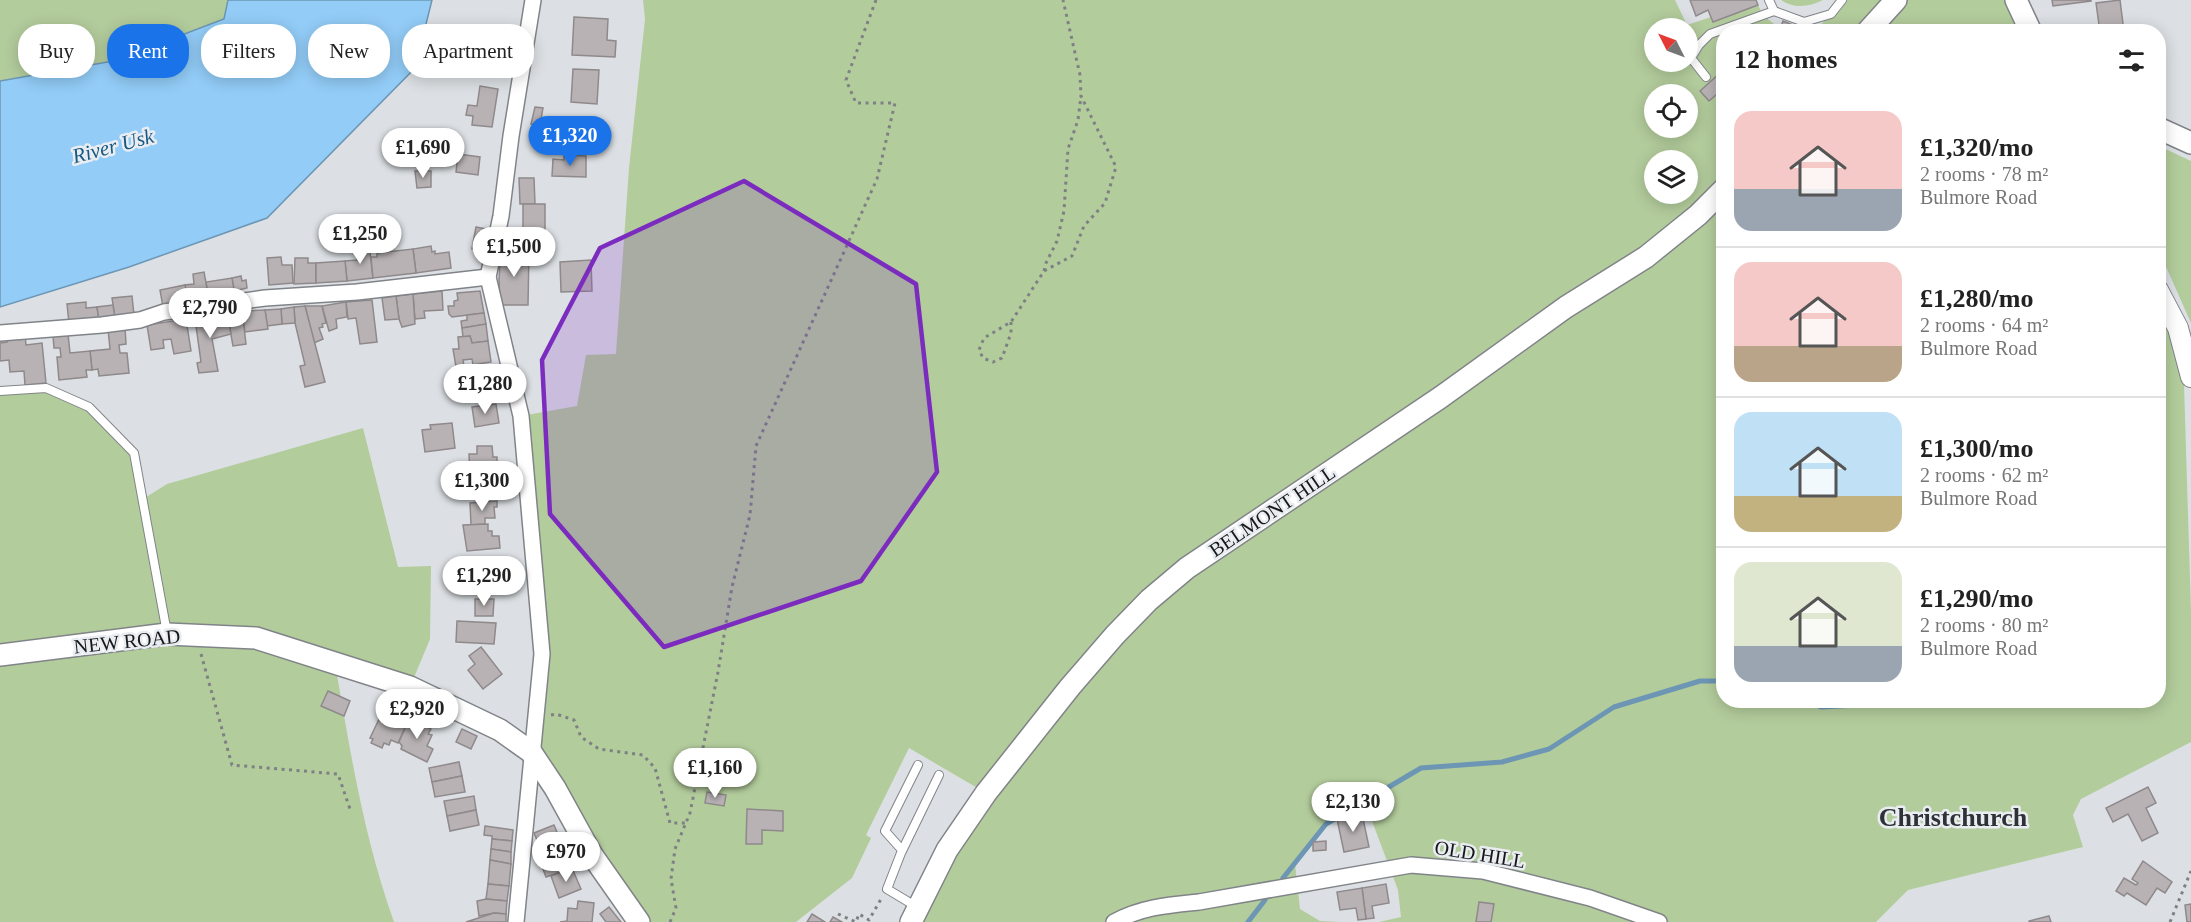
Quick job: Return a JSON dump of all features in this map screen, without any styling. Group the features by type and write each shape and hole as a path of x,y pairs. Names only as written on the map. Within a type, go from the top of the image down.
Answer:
{"main road":[{"path":"1874,24 1896,0"},
{"path":"2016,0 2027,24"},
{"path":"2166,132 2191,143"},
{"name":"BELMONT HILL","path":"915,915 947,850 986,793 1070,687 1115,634 1149,600 1187,568 1441,397 1566,308 1646,257 1698,215 1716,197"},
{"name":"NEW ROAD","path":"0,655 167,634 256,638 410,687 500,730 531,752 555,788 592,855 639,922"}],"street":[{"path":"516,922 542,654 522,424 488,277 501,216 511,136 533,0"},
{"path":"0,333 140,320 164,312 265,298 357,292 488,277"},
{"path":"2166,305 2178,328 2191,377"},
{"name":"OLD HILL","path":"1114,922 1133,912 1170,904 1199,903 1411,865 1483,872 1590,898 1659,922"}],"lane":[{"path":"1769,0 1774,11"},
{"path":"1738,24 1774,11 1803,22 1831,14 1842,0"},
{"path":"1706,77 1691,58 1704,39 1716,32"},
{"path":"0,391 46,388 89,407 134,453 167,634"},
{"path":"902,850 885,831 918,765"},
{"path":"915,915 899,898 886,890 902,850 939,775"}],"path":[{"path":"670,922 676,908 671,879 675,849 690,813 718,672 732,586 750,515 756,446 877,178 896,103 856,103 846,80 876,0"},
{"path":"1011,322 1011,333 1002,358 993,362 983,358 979,350 984,338 1011,322 1044,271 1057,241 1064,211 1068,149 1078,120 1081,96 1080,75 1063,0"},
{"path":"1044,271 1072,255 1084,225 1105,204 1116,167 1081,96"},
{"path":"206,673 232,765 338,774 351,812"},
{"path":"535,718 556,714 574,720 581,737 599,749 643,755 655,768 670,822 686,823"},
{"path":"2170,922 2191,871"},
{"path":"838,914 856,922 859,914 869,920 886,890"}],"highlighted area":[{"path":"744,181 916,284 937,472 861,581 664,647 550,514 542,360 600,248"}],"green space":[{"path":"0,0 228,0 224,19 211,24 201,24 201,28 189,32 189,24 107,24 107,62 95,64 95,24 18,24 18,78 0,81"},
{"path":"643,0 1675,0 1684,18 1644,18 1644,72 1698,72 1698,21 1711,17 1714,22 1758,5 1763,15 1774,24 1716,24 1716,183 1698,202 1698,150 1644,150 1644,204 1697,204 1693,208 1716,203 1716,708 2166,708 2166,322 2184,384 2191,612 2191,742 2081,799 2073,815 2083,847 1908,890 1876,922 1379,922 1401,917 1398,890 1372,821 1356,806 1326,824 1295,863 1300,909 1320,921 1340,922 911,922 986,793 909,748 866,835 871,838 852,878 796,922 639,922 531,752 542,654 521,416 577,406 586,355 616,354 629,168 645,19"},
{"path":"1781,0 1823,0 1802,6 1791,5"},
{"path":"1842,0 1881,0 1859,24 1822,24"},
{"path":"1908,0 2005,0 2017,24 1886,24"},
{"path":"2166,149 2191,161 2191,323 2166,267"},
{"path":"46,388 89,407 134,453 143,499 167,484 363,428 398,567 431,566 430,639 410,687 335,663 366,826 394,922 0,922 0,391"}],"water":[{"name":"River Usk","path":"228,0 432,0 426,24 402,24 402,78 405,78 267,218 129,267 0,307 0,81 18,78 95,78 95,64 107,62 107,78 189,78 189,32 201,28 201,78 296,78 296,24 211,24 224,19"}],"building":[{"path":"1690,0 1756,0 1758,5 1713,22 1708,10 1696,16"},
{"path":"2052,0 2091,0 2091,1 2053,6"},
{"path":"2120,0 2123,24 2099,24 2096,3"},
{"path":"574,17 608,19 607,40 616,41 615,57 572,55"},
{"path":"573,69 599,70 597,104 571,102"},
{"path":"1716,77 1716,95 1709,101 1700,91"},
{"path":"480,86 498,89 492,127 472,125 473,116 466,115 468,105 477,106"},
{"path":"535,107 543,108 540,125 531,124"},
{"path":"458,154 480,157 478,175 456,172"},
{"path":"564,155 586,156 586,177 552,176 553,159 564,160"},
{"path":"415,171 431,171 431,187 417,188"},
{"path":"519,178 534,178 535,204 520,204"},
{"path":"523,204 545,204 545,230 523,230"},
{"path":"476,227 492,230 488,252 472,249"},
{"path":"369,244 373,278 347,281 345,261 357,260 355,246"},
{"path":"431,246 435,254 449,252 451,268 416,273 413,249"},
{"path":"413,249 416,273 373,278 371,257 377,257 377,253"},
{"path":"501,251 529,251 528,305 500,305"},
{"path":"281,257 282,265 292,265 293,283 269,285 267,258"},
{"path":"295,258 308,258 308,263 316,263 316,283 294,284"},
{"path":"591,260 592,291 561,292 560,262"},
{"path":"345,261 347,281 316,283 316,263"},
{"path":"204,272 209,299 188,303 185,285 194,284 193,274"},
{"path":"241,276 242,281 246,280 247,288 234,291 232,278"},
{"path":"232,278 235,296 209,299 206,282"},
{"path":"185,285 188,303 163,307 160,290"},
{"path":"442,291 443,310 424,311 425,318 415,319 413,294"},
{"path":"480,291 484,313 452,317 449,314 448,306 454,306 454,301 458,300 457,293"},
{"path":"413,294 415,324 402,327 396,296"},
{"path":"132,296 134,315 115,318 112,298"},
{"path":"396,296 399,319 385,320 382,298"},
{"path":"372,300 377,342 360,344 356,318 348,319 346,302"},
{"path":"86,302 86,308 97,307 99,320 69,323 67,304"},
{"path":"346,302 347,317 336,319 337,328 329,331 322,306"},
{"path":"113,305 115,318 99,320 97,307"},
{"path":"305,306 322,306 326,323 319,328 323,339 314,343"},
{"path":"305,306 325,382 305,387 300,366 305,365 295,323 294,307"},
{"path":"294,307 295,323 282,324 281,309"},
{"path":"281,309 282,324 267,326 265,310"},
{"path":"265,310 268,329 245,332 242,311"},
{"path":"242,311 246,344 233,346 227,313"},
{"path":"227,313 231,334 212,339 218,371 199,373 197,363 201,362 195,319"},
{"path":"484,313 486,324 462,328 461,321 467,320 467,315"},
{"path":"186,319 191,351 174,354 171,339 163,340 164,348 151,350 147,325"},
{"path":"486,324 488,341 472,343 470,336 463,337 462,328"},
{"path":"125,327 126,344 119,345 120,353 127,353 129,373 99,376 98,369 92,370 90,351 110,349 108,329"},
{"path":"68,334 70,353 90,351 92,370 86,370 87,377 59,380 57,357 61,357 60,348 54,348 53,336"},
{"path":"25,335 26,345 42,343 46,383 25,385 24,371 10,372 9,360 0,361 0,343 7,342 7,337"},
{"path":"470,336 472,343 488,341 491,362 473,365 472,359 463,360 465,372 457,373 453,349 459,349 458,337"},
{"path":"490,371 492,388 450,394 448,377"},
{"path":"496,404 499,423 475,427 472,407"},
{"path":"452,423 455,448 425,452 422,430 431,429 430,425"},
{"path":"477,446 492,446 493,457 497,457 497,465 489,466 489,476 470,478 469,454 477,454"},
{"path":"485,477 485,483 492,482 493,494 466,497 464,478"},
{"path":"497,501 497,507 494,507 495,518 485,518 485,524 471,525 470,503"},
{"path":"488,524 488,531 492,531 492,536 499,536 500,548 467,551 463,525"},
{"path":"475,565 500,565 500,589 480,589 480,580 475,580"},
{"path":"475,599 494,599 493,616 475,616"},
{"path":"457,621 496,623 494,644 456,642"},
{"path":"481,647 502,674 483,689 468,670 475,664 469,656"},
{"path":"328,691 350,701 344,716 321,706"},
{"path":"382,713 393,719 394,716 408,721 398,743 391,740 389,745 384,743 382,748 371,743 373,739 370,738"},
{"path":"409,719 431,729 428,734 432,735 427,746 433,749 427,762 401,749 399,742"},
{"path":"462,729 477,736 471,749 456,742"},
{"path":"459,762 462,776 432,782 429,768"},
{"path":"462,776 465,792 435,797 432,782"},
{"path":"2148,787 2156,803 2146,808 2158,833 2142,841 2128,814 2113,822 2106,808"},
{"path":"707,792 726,795 724,806 705,803"},
{"path":"474,796 476,810 447,816 444,801"},
{"path":"747,809 783,811 783,831 762,830 762,844 746,844"},
{"path":"476,810 479,825 450,831 447,816"},
{"path":"1362,814 1369,847 1344,852 1337,819"},
{"path":"554,825 572,868 546,877 540,861 545,859 534,833"},
{"path":"485,826 513,830 512,841 492,839 492,836 484,835"},
{"path":"492,839 512,841 511,852 491,849"},
{"path":"1326,841 1326,850 1313,851 1313,842"},
{"path":"491,849 511,852 511,864 490,860"},
{"path":"490,860 511,864 509,886 488,884"},
{"path":"2143,861 2172,882 2165,893 2157,888 2146,905 2127,893 2124,896 2116,891 2124,878 2136,885 2138,883 2132,879"},
{"path":"572,868 581,889 559,898 551,876"},
{"path":"488,884 509,886 507,901 486,899"},
{"path":"1386,884 1389,903 1372,906 1374,918 1366,919 1362,888"},
{"path":"1362,888 1366,919 1358,920 1356,908 1340,910 1337,892"},
{"path":"486,899 507,901 506,914 494,913 479,916 477,901"},
{"path":"578,901 594,903 592,922 560,922 567,921 568,908 577,909"},
{"path":"1479,902 1494,904 1491,922 1476,922"},
{"path":"2191,904 2191,922 2187,922 2185,905"},
{"path":"609,907 621,922 606,922 600,914"},
{"path":"494,913 506,914 506,922 466,922"},
{"path":"812,914 825,922 807,922"},
{"path":"2049,916 2051,922 2029,922 2029,921"},
{"path":"833,917 842,922 830,922"}],"waterway":[{"path":"1283,878 1326,824 1421,768 1502,762 1549,749 1614,707 1700,681 1716,681"},
{"path":"1248,922 1265,900"}],"district":[{"name":"Christchurch","path":"1953,817"}]}
